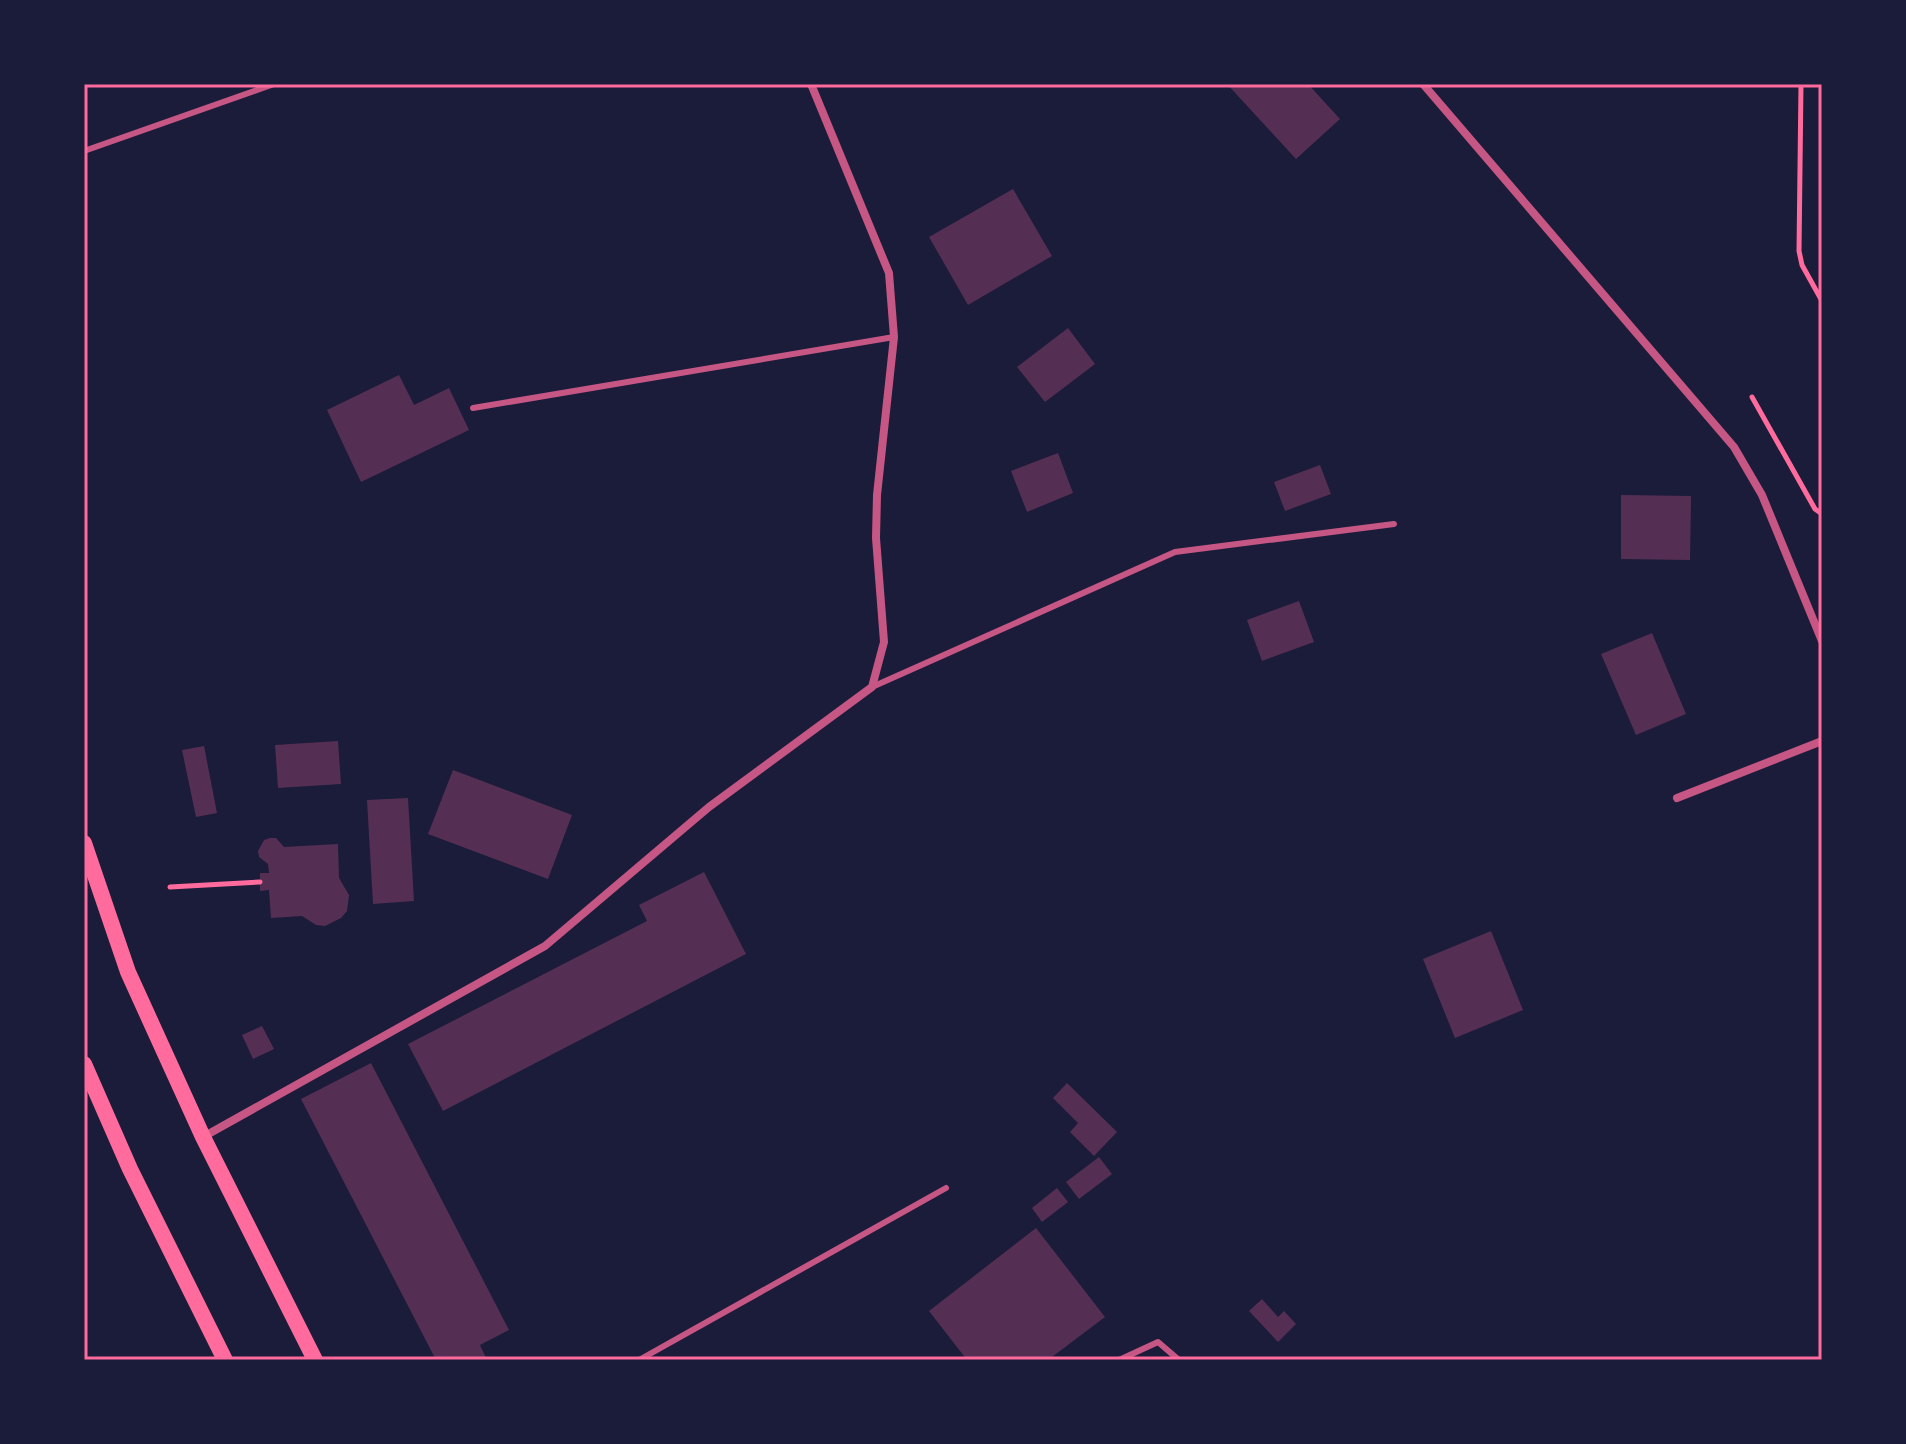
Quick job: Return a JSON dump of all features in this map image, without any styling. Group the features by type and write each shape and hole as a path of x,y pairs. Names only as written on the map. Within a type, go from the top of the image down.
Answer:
{"main road":[{"path":"84,843 128,972 203,1137 315,1360"},
{"path":"84,1064 130,1169 225,1360"}],"street":[{"path":"203,1137 545,946 709,807 872,687 884,642 876,538 877,495 894,337 889,273 811,84"},
{"path":"1423,84 1734,447 1762,495 1822,641"},
{"path":"1677,798 1822,741"}],"lane":[{"path":"84,151 274,84"},
{"path":"473,408 894,337"},
{"path":"872,687 1175,552 1394,524"},
{"path":"639,1360 946,1188"},
{"path":"1119,1360 1158,1342 1179,1360"}],"path":[{"path":"1801,84 1799,251 1805,271 1822,301"},
{"path":"1752,397 1815,509 1822,514"},
{"path":"170,887 260,882"}],"building":[{"path":"1227,84 1308,84 1340,119 1296,159"},
{"path":"1013,189 1052,256 968,305 929,237"},
{"path":"1068,328 1095,364 1045,402 1017,367"},
{"path":"399,375 414,405 449,388 469,430 361,482 327,410"},
{"path":"1058,453 1073,493 1027,512 1011,471"},
{"path":"1320,465 1331,494 1285,511 1274,482"},
{"path":"1621,495 1691,496 1690,560 1621,559"},
{"path":"1299,601 1314,642 1262,661 1247,620"},
{"path":"1652,633 1686,714 1636,735 1601,654"},
{"path":"338,741 341,784 278,788 275,745"},
{"path":"204,746 217,813 196,817 182,750"},
{"path":"453,770 572,815 548,879 428,834"},
{"path":"408,798 414,901 373,904 367,800"},
{"path":"276,838 284,847 338,844 339,878 349,895 347,911 341,918 325,926 316,925 302,916 271,918 269,890 260,891 260,873 269,873 268,864 259,857 258,851 264,840"},
{"path":"704,872 746,954 443,1111 408,1044 647,921 639,905"},
{"path":"1491,931 1523,1010 1455,1038 1423,959"},
{"path":"262,1026 274,1049 253,1059 242,1035"},
{"path":"371,1063 509,1330 480,1345 487,1360 436,1360 301,1099"},
{"path":"1067,1083 1117,1132 1094,1156 1070,1132 1078,1123 1053,1098"},
{"path":"1099,1157 1112,1174 1079,1199 1066,1182"},
{"path":"1057,1188 1068,1202 1042,1222 1032,1208"},
{"path":"1036,1228 1105,1317 1048,1360 967,1360 929,1311"},
{"path":"1262,1299 1278,1317 1284,1311 1296,1324 1278,1342 1249,1311"}]}
